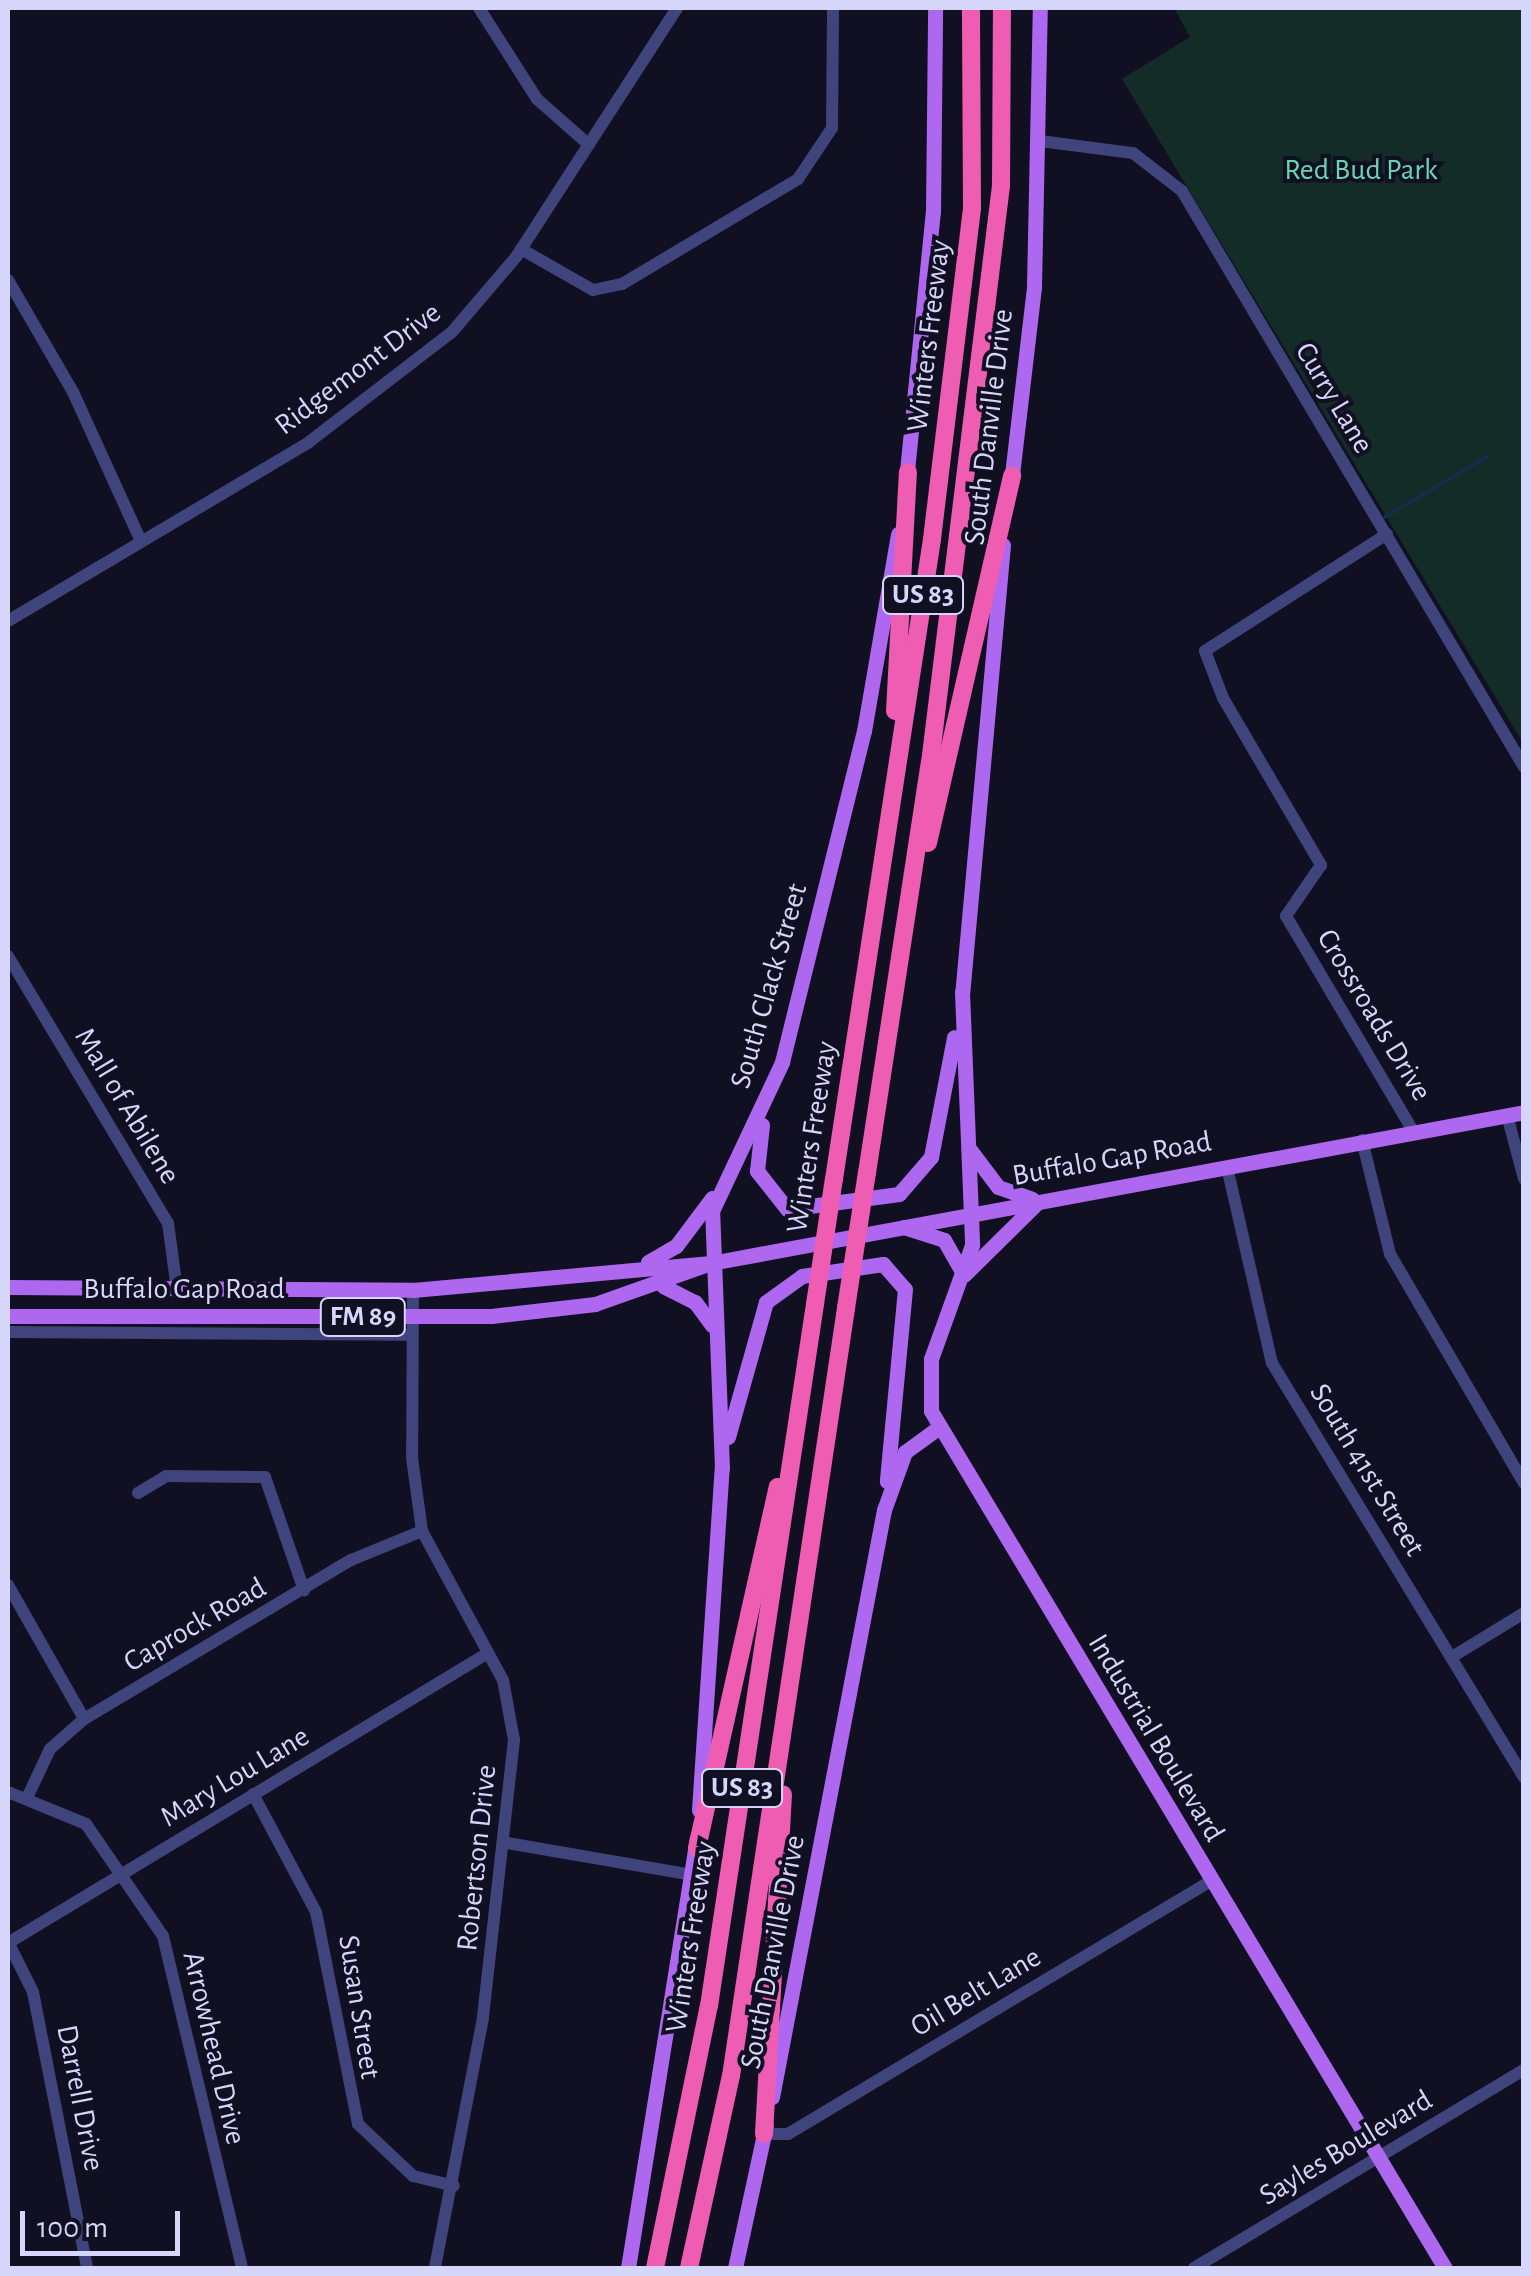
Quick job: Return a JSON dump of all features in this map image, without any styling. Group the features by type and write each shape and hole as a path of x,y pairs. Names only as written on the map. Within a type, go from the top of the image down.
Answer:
{"highway":[{"name":"Winters Freeway","path":"654,2268 709,2006 889,809 972,208 972,8"},
{"name":"Winters Freeway","path":"689,2268 731,2076 894,990 1000,186 1002,8"},
{"path":"889,809 908,472"},
{"path":"894,990 1012,475"},
{"path":"697,1848 806,1370"},
{"path":"764,2134 787,1705"}],"main road":[{"name":"South Clack Street","path":"628,2268 697,1848 722,1468 711,1263 720,1187 769,1097 864,732 908,472 933,212 935,8"},
{"name":"South Danville Drive","path":"971,1211 962,992 1040,140 1040,8"},
{"path":"769,1097 758,1171 786,1209 899,1194 930,1156 962,992"},
{"name":"Buffalo Gap Road","path":"8,1287 412,1290 642,1266 711,1263 971,1211 1515,1114"},
{"path":"965,1138 998,1187 1038,1200"},
{"path":"642,1266 676,1246 720,1187"},
{"path":"900,1226 944,1240 964,1275 1000,1230 1038,1200"},
{"name":"Industrial Boulevard","path":"971,1211 964,1275 930,1358 938,1428 1444,2268"},
{"name":"Buffalo Gap Road","path":"8,1316 412,1317 532,1313 663,1286 711,1263"},
{"path":"722,1468 766,1302 802,1276 884,1264 902,1280 905,1300 884,1510"},
{"path":"663,1286 696,1302 714,1330"},
{"path":"147,1316 168,1308 177,1290"},
{"name":"South Danville Drive","path":"735,2268 884,1510 906,1452 938,1428"}],"street":[{"path":"478,8 537,99 586,142"},
{"name":"Ridgemont Drive","path":"8,621 357,409 452,332 522,248 586,142 677,8"},
{"path":"522,248 593,290 622,284 798,179 832,128 834,8"},
{"name":"Curry Lane","path":"1040,140 1134,152 1182,191 1524,767"},
{"path":"8,280 72,392 141,541"},
{"name":"Crossroads Drive","path":"1387,534 1205,651 1222,698 1322,865 1286,916 1413,1130"},
{"name":"Mall of Abilene","path":"8,956 168,1223 177,1290"},
{"path":"1515,1114 1524,1178"},
{"path":"1362,1140 1390,1254 1524,1482"},
{"name":"South 41st Street","path":"1227,1168 1272,1363 1524,1777"},
{"name":"Robertson Drive","path":"412,1290 422,1532 488,1653 514,1740 508,1843 454,2186 435,2268"},
{"path":"8,1332 412,1335"},
{"path":"138,1493 166,1476 265,1477 304,1590"},
{"name":"Caprock Road","path":"28,1798 50,1749 84,1719 304,1590 422,1532"},
{"path":"8,1585 84,1719"},
{"path":"1452,1656 1524,1613"},
{"name":"Mary Lou Lane","path":"8,1943 488,1653"},
{"name":"Arrowhead Drive","path":"8,1792 86,1824 126,1874 174,1967 242,2268"},
{"name":"Susan Street","path":"253,1794 316,1912 358,2124 413,2176 454,2186"},
{"path":"508,1843 694,1875"},
{"name":"Oil Belt Lane","path":"764,2134 788,2134 1210,1881"},
{"name":"Darrell Drive","path":"8,1943 36,2007 88,2268"},
{"name":"Sayles Boulevard","path":"1194,2268 1524,2070"}],"green space":[{"name":"Red Bud Park","path":"1174,8 1523,8 1523,743 1122,79 1190,37"}],"waterway":[{"path":"1385,517 1488,456"}]}
